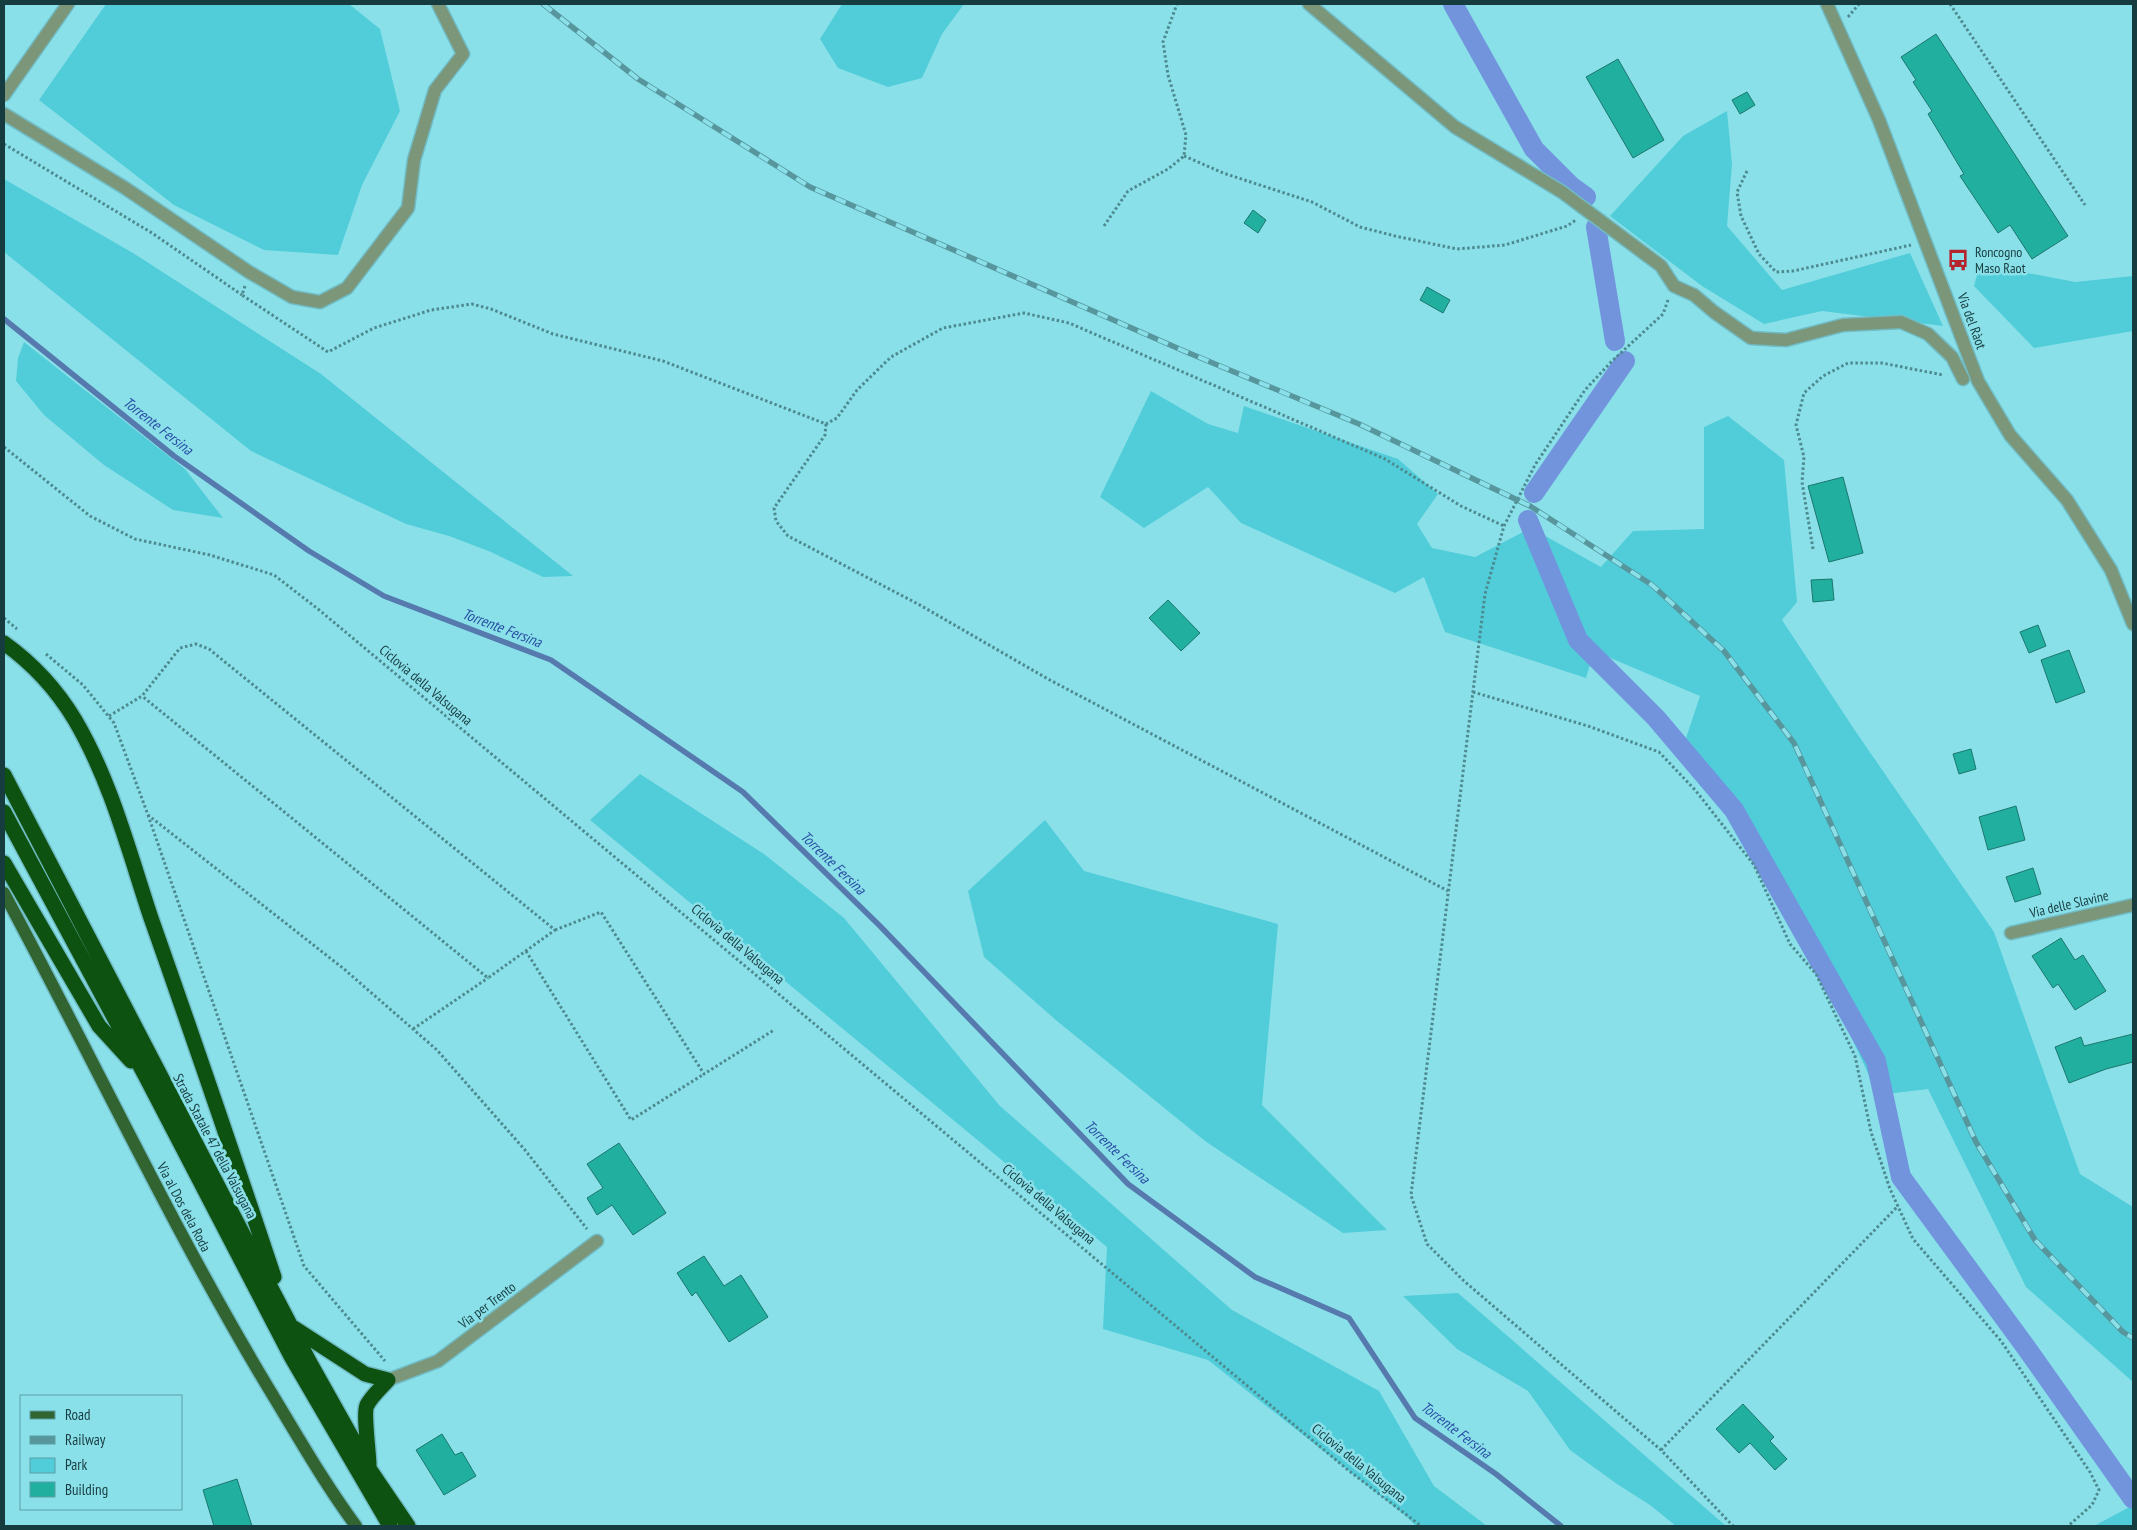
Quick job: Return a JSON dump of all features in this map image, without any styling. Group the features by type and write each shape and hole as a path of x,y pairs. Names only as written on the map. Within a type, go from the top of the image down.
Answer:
{"highway":[{"path":"4,642 22,657 61,700 75,720 97,763 290,1324 365,1374 388,1380 367,1406 365,1422 368,1436 370,1470"},
{"name":"Strada Statale 47 della Valsugana","path":"4,775 290,1324 370,1470 408,1526"},
{"name":"Strada Statale 47 della Valsugana","path":"4,812 146,1077 292,1358 390,1526"},
{"path":"4,863 99,1026 146,1077"}],"main road":[{"name":"Via al Dos dela Roda","path":"4,893 168,1210 244,1347 337,1501 356,1526"}],"street":[{"path":"4,95 68,4"},
{"path":"4,114 125,188 250,272 292,297 320,302 347,288 408,208 414,160 435,90 464,54 438,4"},
{"path":"1309,4 1455,127 1562,192 1661,266 1674,286 1694,295 1714,312 1751,338 1786,340 1843,325 1901,322 1928,334 1952,357 1963,379"},
{"name":"Via del Ràot","path":"1827,4 1879,120 1978,380 2010,435 2067,500 2111,570 2133,624"},
{"name":"Via delle Slavine","path":"2011,933 2133,905"},
{"name":"Via per Trento","path":"388,1380 438,1361 597,1241"}],"path":[{"path":"1104,226 1128,191 1168,169 1184,156 1186,135 1168,75 1163,42 1177,4"},
{"path":"1950,4 2085,205"},
{"path":"4,144 152,234 328,352 374,328 432,310 472,304 491,309 553,334 663,361 826,424 837,418 857,390 891,356 943,328 1024,313 1070,323 1385,458 1461,506 1504,526"},
{"path":"1184,156 1224,172 1312,202 1360,227 1457,249 1505,245 1567,226 1589,212"},
{"path":"1747,171 1737,192 1740,216 1759,254 1776,272 1793,271 1926,241"},
{"path":"242,295 250,272"},
{"path":"1674,286 1663,314 1611,362 1585,390 1535,465 1504,526 1485,594 1411,1195 1427,1244 1464,1281 1661,1450 1733,1526"},
{"path":"1813,549 1802,482 1804,457 1796,424 1804,393 1823,376 1848,363 1882,363 1963,379"},
{"path":"826,424 825,435 774,508 776,521 788,536 918,604 1048,679 1448,891"},
{"name":"Ciclovia della Valsugana","path":"4,447 90,516 136,538 210,555 274,575 318,609 894,1089 1348,1470 1421,1526"},
{"path":"4,618 18,630"},
{"path":"109,716 142,696 180,648 196,644 209,649 555,930"},
{"path":"40,648 83,685 114,722 304,1266 384,1361 414,1370"},
{"path":"1474,692 1588,726 1659,752 1696,791 1754,865 1790,944 1816,974 1855,1056 1871,1132 1898,1206 1913,1240 2001,1341 2090,1472 2098,1490 2092,1505 2068,1526"},
{"path":"142,696 488,978"},
{"path":"148,815 344,969 437,1050 525,1150 597,1241"},
{"path":"414,1029 555,930 601,912 704,1074"},
{"path":"526,951 631,1120 774,1030"},
{"path":"1661,1450 1898,1206"}],"green space":[{"path":"106,4 349,4 380,29 400,111 362,185 338,255 264,250 174,205 39,100"},
{"path":"842,4 964,4 942,34 922,78 888,87 838,68 820,39"},
{"path":"1727,111 1732,164 1727,226 1782,290 1910,253 1943,326 1822,311 1764,324 1702,286 1610,216 1683,136"},
{"path":"4,179 133,253 321,374 573,576 543,577 491,552 449,536 406,524 251,451 4,252"},
{"path":"1980,264 2075,282 2133,276 2133,331 2034,348 1974,286"},
{"path":"24,342 185,469 223,518 173,510 104,465 44,415 16,381 18,358"},
{"path":"1151,391 1208,424 1238,433 1244,406 1398,459 1438,494 1417,524 1432,548 1475,557 1531,528 1601,567 1633,531 1704,529 1704,427 1728,416 1784,460 1797,602 1782,620 1856,732 1994,932 2080,1174 2133,1207 2133,1382 2026,1287 1928,1089 1878,1095 1805,937 1747,818 1684,744 1700,696 1594,651 1586,678 1445,632 1424,577 1395,593 1241,523 1208,487 1144,528 1100,497"},
{"path":"640,774 764,854 844,918 1000,1106 1232,1310 1379,1391 1434,1486 1487,1526 1416,1526 1406,1516 1208,1360 1103,1329 1107,1247 590,820"},
{"path":"1045,820 1084,871 1278,924 1262,1105 1387,1230 1343,1233 1205,1141 1057,1021 984,957 968,891"},
{"path":"1458,1293 1726,1526 1676,1526 1650,1505 1617,1484 1570,1450 1528,1391 1457,1349 1403,1296"},
{"path":"2133,1505 2133,1526 2094,1526"}],"building":[{"path":"1936,34 2068,236 2032,259 2010,225 1998,233 1960,176 1964,174 1928,114 1932,111 1913,82 1916,80 1901,57"},
{"path":"1618,59 1664,140 1633,158 1586,77"},
{"path":"1747,92 1755,105 1740,114 1732,100"},
{"path":"1253,210 1266,220 1258,233 1244,223"},
{"path":"1427,287 1450,300 1443,313 1420,300"},
{"path":"1843,477 1863,553 1829,562 1808,486"},
{"path":"1832,579 1834,600 1813,602 1811,580"},
{"path":"1168,600 1200,633 1181,651 1149,618"},
{"path":"2038,625 2046,646 2029,653 2020,632"},
{"path":"2069,650 2085,692 2056,703 2041,660"},
{"path":"1971,749 1976,769 1959,774 1953,754"},
{"path":"2016,806 2025,840 1988,850 1979,817"},
{"path":"2033,868 2041,894 2015,902 2006,877"},
{"path":"2061,938 2075,960 2083,955 2106,991 2075,1010 2058,984 2053,988 2032,956"},
{"path":"2133,1034 2133,1062 2106,1069 2069,1083 2055,1047 2081,1037 2084,1046"},
{"path":"619,1143 666,1213 633,1235 612,1205 597,1215 587,1198 603,1188 587,1164"},
{"path":"704,1256 724,1286 741,1275 768,1317 729,1342 696,1292 692,1296 677,1273"},
{"path":"1743,1404 1774,1437 1770,1441 1787,1459 1775,1470 1750,1443 1739,1453 1716,1429"},
{"path":"442,1434 455,1455 462,1452 476,1476 444,1495 416,1450"},
{"path":"237,1479 252,1526 214,1526 203,1490"}],"waterway":[{"path":"1453,4 1534,149 1572,187 1586,197"},
{"path":"1596,227 1615,341"},
{"name":"Torrente Fersina","path":"4,319 174,456 309,551 384,596 551,660 743,792 880,926 1128,1184 1255,1277 1349,1318 1415,1418 1496,1474 1561,1526"},
{"path":"1534,493 1625,361"},
{"path":"1528,520 1578,640 1656,718 1734,810 1876,1061 1901,1177 2025,1346 2133,1499"}],"railway":[{"path":"543,4 638,79 810,187 1184,351 1359,424 1530,506 1652,585 1724,651 1794,743 1976,1142 2035,1240 2123,1332 2133,1338"}],"place":[{"name":"Roncogno Maso Raot","path":"1958,260"}]}
